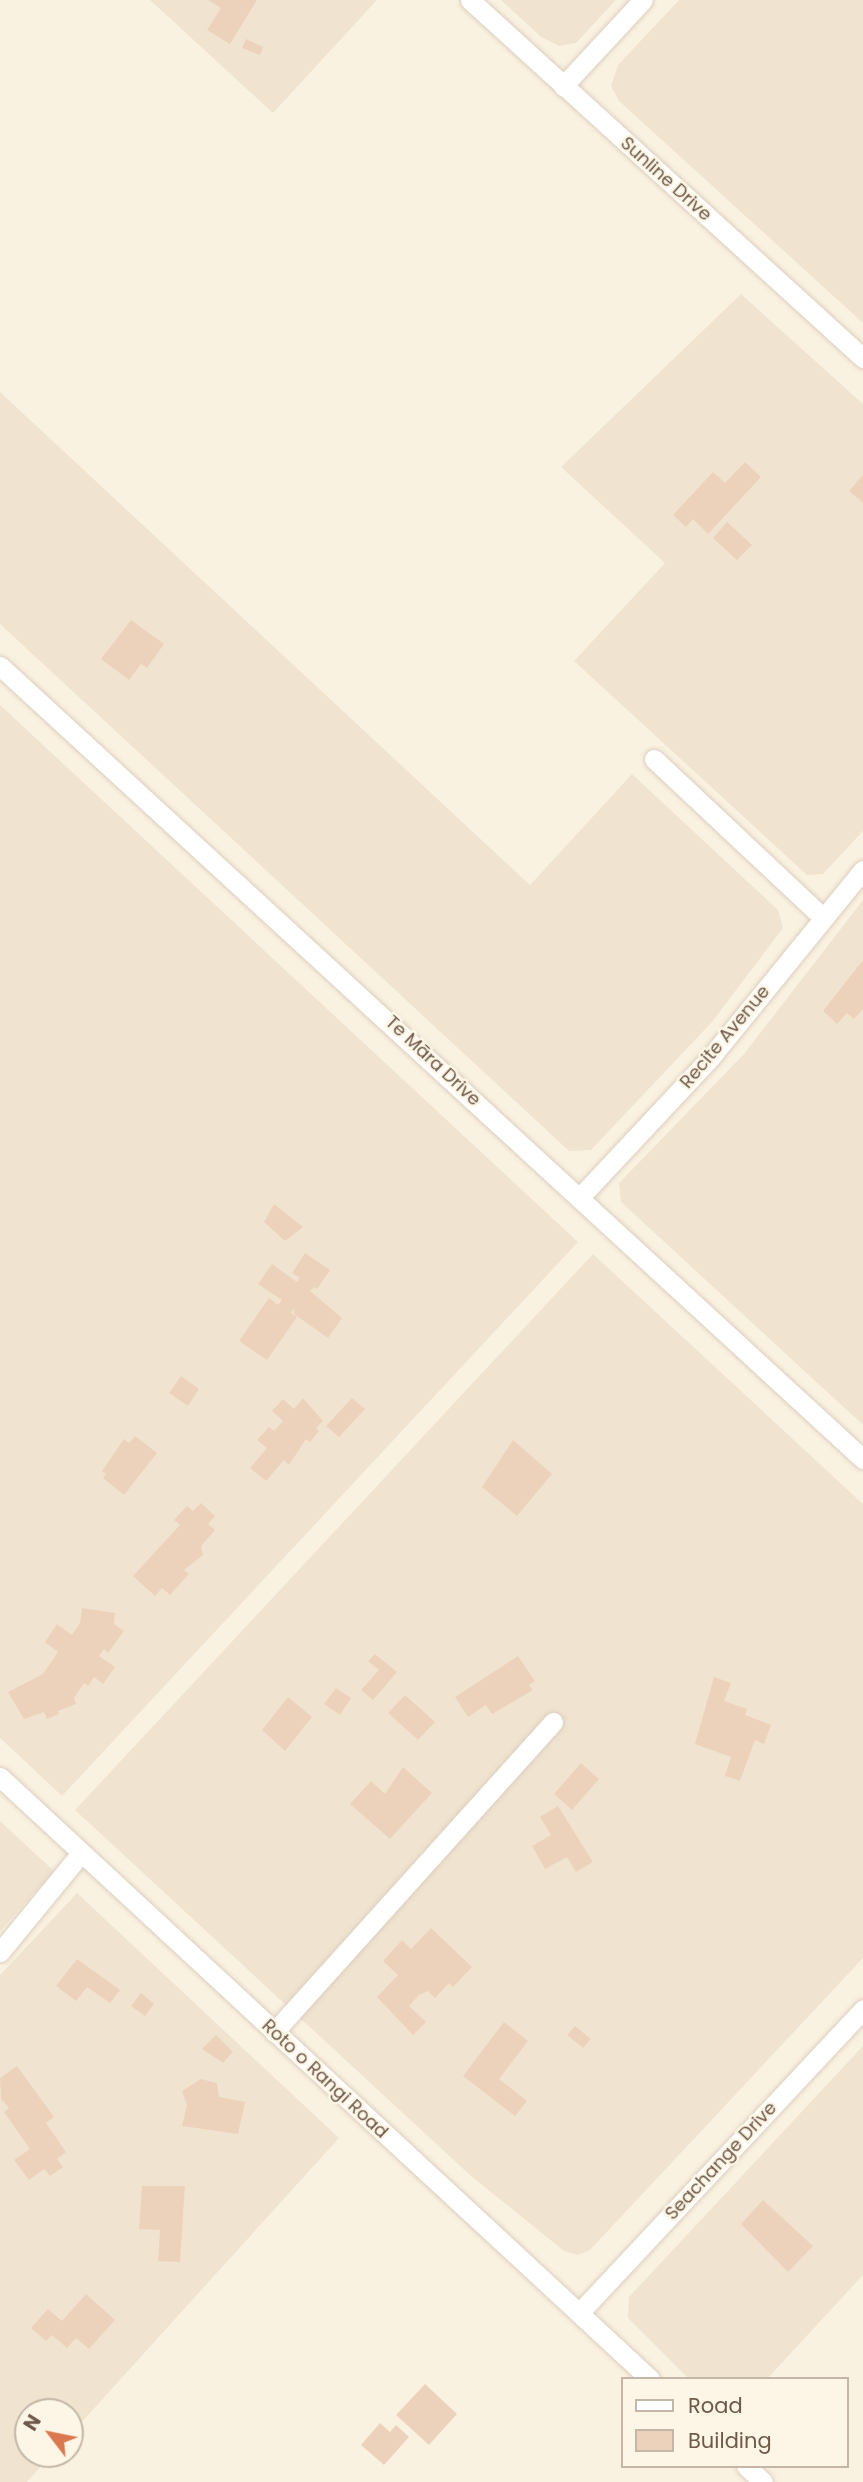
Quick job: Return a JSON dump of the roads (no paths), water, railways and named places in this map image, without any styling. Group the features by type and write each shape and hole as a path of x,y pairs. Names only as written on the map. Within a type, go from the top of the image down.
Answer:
{"street":[{"name":"Sunline Drive","path":"470,0 863,358"},
{"path":"564,86 643,0"},
{"name":"Te Māra Drive","path":"0,666 863,1459"},
{"path":"654,759 822,917"},
{"name":"Recite Avenue","path":"580,1197 719,1047 822,917 863,870"},
{"path":"274,2032 553,1722"},
{"name":"Roto o Rangi Road","path":"0,1777 648,2377"},
{"path":"0,1952 81,1853"},
{"name":"Seachange Drive","path":"579,2313 863,2009"},
{"path":"748,2468 763,2482"}]}
